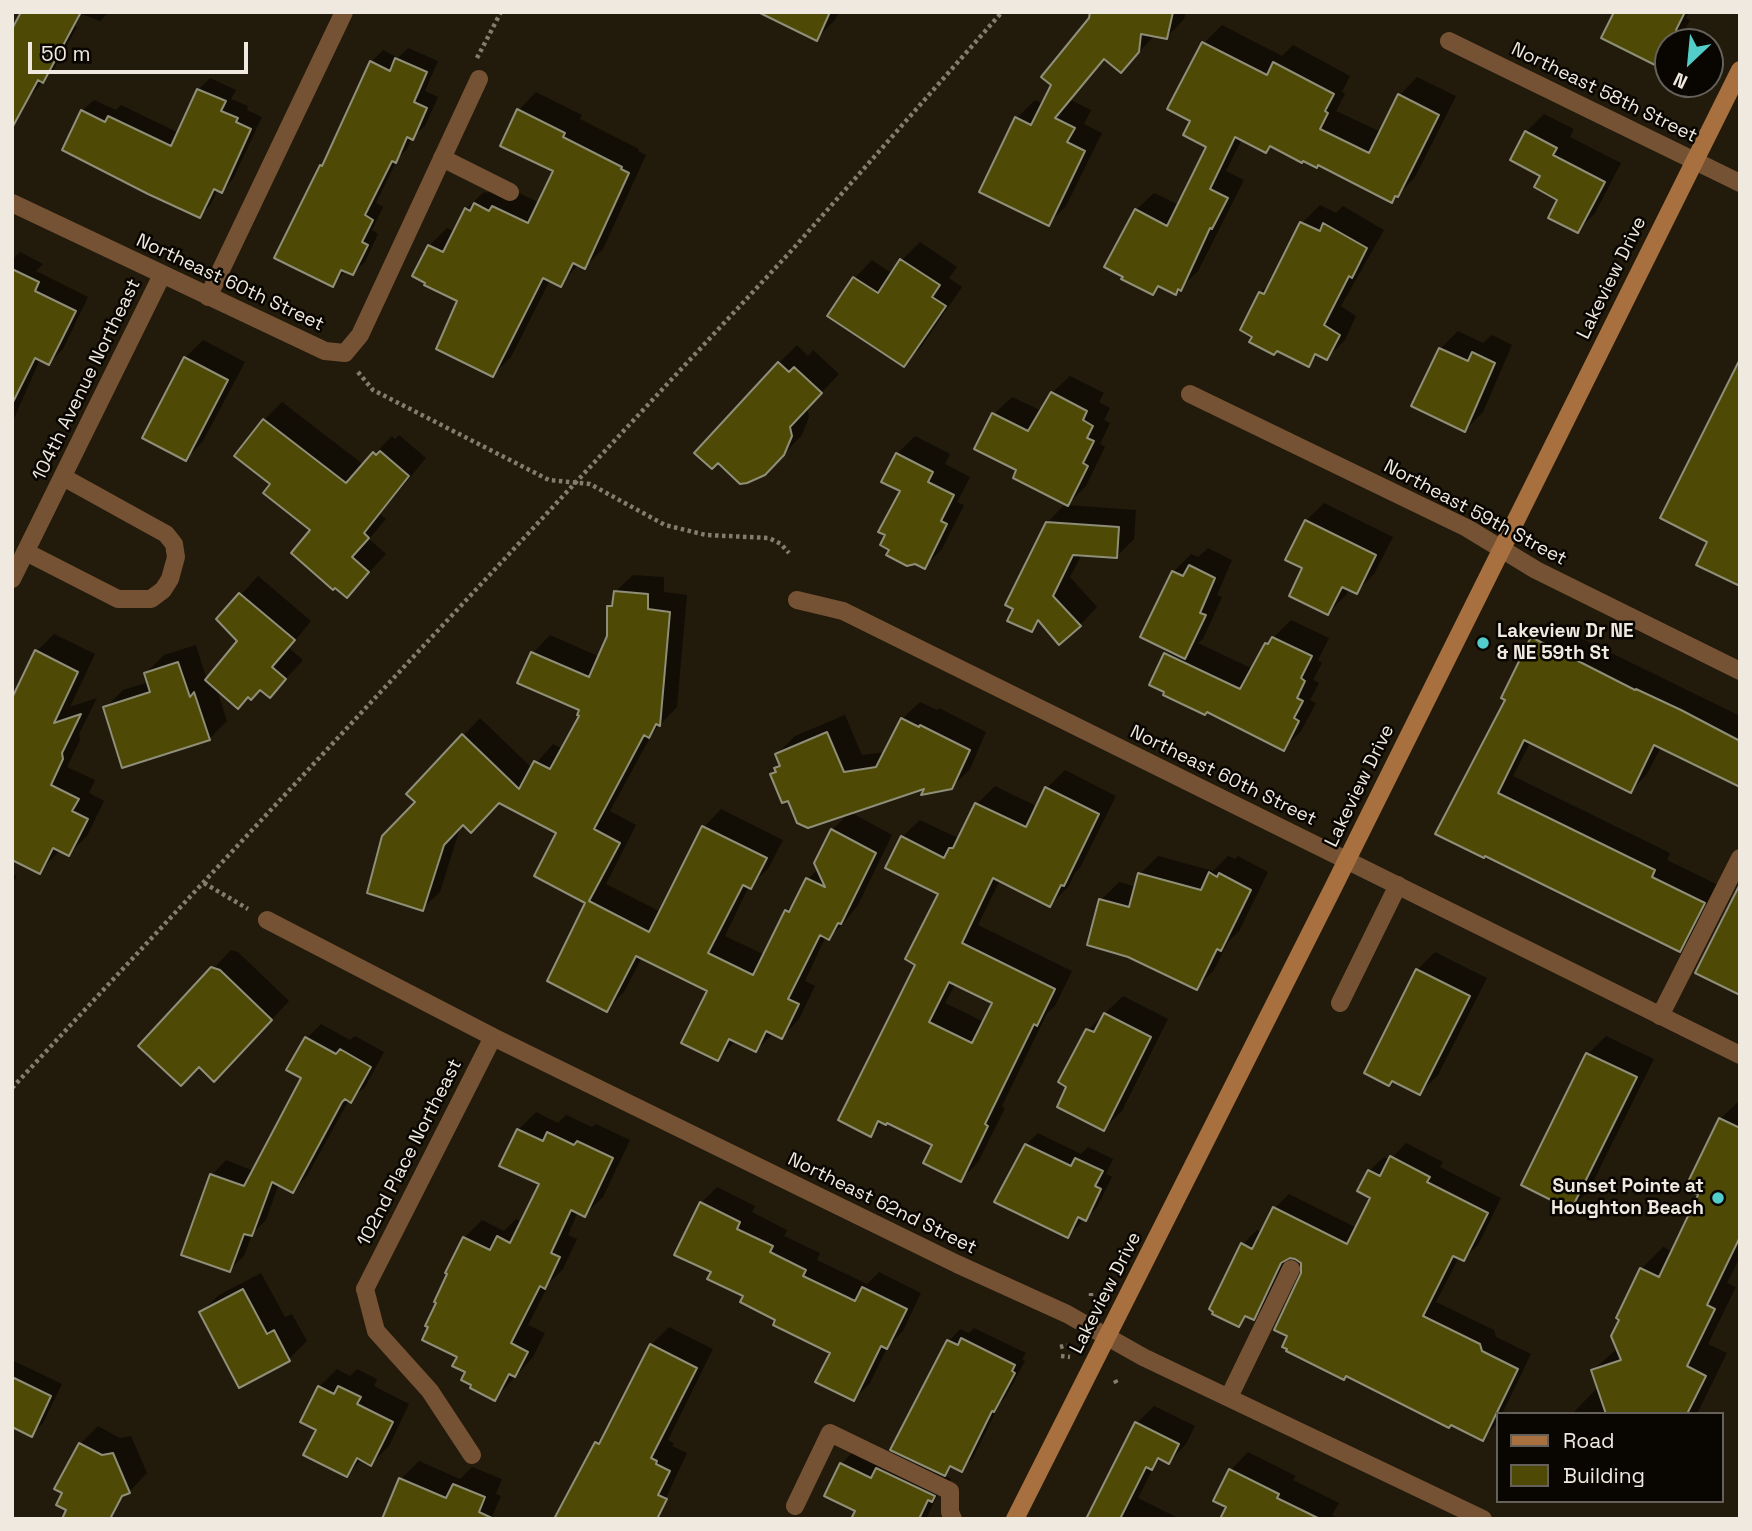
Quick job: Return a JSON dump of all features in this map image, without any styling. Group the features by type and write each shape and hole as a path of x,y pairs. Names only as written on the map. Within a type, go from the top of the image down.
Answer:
{"street":[{"path":"208,297 344,12"},
{"name":"Northeast 58th Street","path":"1449,41 1740,183"},
{"name":"Lakeview Drive","path":"1015,1519 1740,70"},
{"path":"345,353 360,335 442,158 477,71"},
{"path":"442,158 510,192"},
{"name":"Northeast 60th Street","path":"12,203 325,351 345,353"},
{"name":"104th Avenue Northeast","path":"12,579 162,275"},
{"name":"Northeast 59th Street","path":"1190,394 1467,528 1536,570 1740,671"},
{"path":"26,552 118,599 151,599 163,590 170,579 176,557 174,544 166,534 63,477"},
{"name":"Northeast 60th Street","path":"797,600 843,611 1740,1055"},
{"path":"1660,1016 1740,858"},
{"path":"1340,1003 1398,886"},
{"name":"Northeast 62nd Street","path":"267,920 493,1037 957,1265 1067,1314 1143,1357 1483,1519"},
{"name":"102nd Place Northeast","path":"472,1455 430,1391 376,1331 365,1289 493,1037"},
{"path":"1229,1396 1291,1269"},
{"path":"795,1506 830,1433 950,1491 950,1513 953,1519"}],"path":[{"path":"477,71 501,12"},
{"path":"12,1088 792,250 1002,12"},
{"path":"345,353 373,390 549,480 590,484 665,526 706,535 769,538 781,544 789,553"},
{"path":"204,883 267,920"},
{"path":"1059,1347 1067,1345"},
{"path":"1061,1356 1070,1357"}],"building":[{"path":"21,12 81,12 43,83 38,80 12,128 12,29"},
{"path":"758,12 830,12 817,41"},
{"path":"1090,12 1173,12 1167,39 1141,34 1139,52 1121,73 1104,59 1055,118 1075,128 1067,142 1085,151 1049,226 979,192 1015,117 1031,125 1051,85 1041,77 1089,18"},
{"path":"1614,12 1685,12 1677,28 1654,28 1654,64 1601,38"},
{"path":"1202,42 1267,75 1273,62 1334,94 1320,129 1369,153 1398,94 1439,115 1398,197 1395,196 1392,203 1318,165 1317,168 1303,161 1302,163 1270,146 1266,153 1235,137 1210,189 1228,198 1212,229 1210,228 1181,291 1178,289 1176,295 1158,286 1153,295 1104,267 1135,209 1167,226 1206,147 1183,135 1190,121 1167,109"},
{"path":"395,58 427,72 414,102 427,108 413,140 407,137 396,163 392,161 365,215 373,220 362,242 368,245 353,275 341,270 333,287 274,258 320,165 322,166 370,61 390,71"},
{"path":"197,89 226,101 221,111 238,118 236,122 251,129 222,193 214,189 200,218 62,150 81,110 105,122 108,116 171,146"},
{"path":"517,109 565,133 563,137 629,173 585,269 573,263 561,287 543,278 493,377 436,349 457,301 412,276 428,245 443,252 465,208 470,211 474,203 489,211 492,206 528,223 553,171 500,146"},
{"path":"1525,131 1557,148 1553,155 1605,182 1578,233 1548,218 1557,200 1534,187 1540,176 1510,160"},
{"path":"1300,222 1320,231 1323,223 1367,248 1324,325 1340,335 1327,360 1315,354 1309,367 1277,351 1274,355 1249,342 1252,337 1240,330 1259,292 1264,294"},
{"path":"900,259 940,285 932,297 946,306 904,367 827,316 853,277 878,293"},
{"path":"12,269 39,282 35,291 76,311 49,365 35,358 12,404"},
{"path":"1439,348 1468,361 1472,352 1495,363 1465,432 1411,406"},
{"path":"184,357 228,380 186,461 142,438"},
{"path":"1740,359 1740,586 1696,565 1707,542 1660,518"},
{"path":"778,362 789,372 794,367 822,393 790,427 792,436 784,455 765,475 740,484 718,463 712,469 694,453"},
{"path":"1051,392 1087,411 1083,420 1093,426 1087,438 1094,441 1083,463 1088,466 1068,506 1013,478 1016,470 974,449 992,413 1028,431"},
{"path":"263,419 346,483 373,452 376,455 380,451 409,476 364,533 369,538 352,557 369,572 347,598 335,588 333,590 291,553 310,530 263,493 270,484 234,456"},
{"path":"896,453 933,472 928,482 954,495 941,521 947,524 925,569 915,564 907,566 886,555 889,550 880,545 885,535 878,532 900,491 881,482"},
{"path":"1305,520 1376,555 1357,594 1342,587 1328,615 1289,596 1302,568 1285,560"},
{"path":"1046,522 1119,527 1117,558 1073,555 1053,596 1081,626 1059,645 1038,620 1032,632 1007,621 1013,609 1005,605"},
{"path":"1189,565 1215,578 1200,613 1206,615 1185,659 1140,637 1172,571 1183,576"},
{"path":"614,591 648,594 648,609 670,612 660,726 656,724 649,738 644,735 594,829 620,843 589,901 649,932 702,826 767,858 751,889 743,885 708,953 753,975 785,910 789,912 806,878 825,887 814,863 831,829 876,853 841,924 838,923 829,940 820,935 788,999 799,1004 782,1039 766,1031 756,1052 729,1039 718,1061 681,1043 707,991 636,956 607,1012 547,981 585,903 534,876 556,833 499,803 471,833 463,825 444,845 423,911 367,893 382,836 415,802 406,794 462,734 519,789 534,761 550,769 579,716 579,710 517,683 531,652 589,677 607,636 607,606 612,606"},
{"path":"239,593 295,640 272,667 286,679 270,698 260,690 251,700 248,697 238,709 205,680 237,641 216,619"},
{"path":"1272,637 1312,656 1301,678 1305,681 1297,698 1303,701 1294,718 1299,721 1284,751 1207,712 1205,715 1163,695 1164,692 1149,685 1164,653 1240,689 1265,643 1268,644"},
{"path":"1531,637 1740,741 1740,787 1654,745 1631,793 1524,740 1498,793 1655,870 1652,877 1705,903 1680,952 1435,834 1505,700 1501,698"},
{"path":"35,650 78,672 54,723 81,714 62,753 63,759 51,785 79,799 72,811 88,819 69,856 53,848 40,874 12,860 12,698"},
{"path":"178,662 190,697 194,692 210,740 122,768 103,707 150,692 144,673"},
{"path":"901,718 970,750 952,789 921,795 924,789 808,828 797,823 788,801 782,803 770,774 776,772 774,768 780,766 775,754 827,732 844,772 876,767"},
{"path":"1045,787 1099,814 1064,886 1061,885 1050,907 993,878 962,943 1055,989 1037,1026 1034,1024 985,1124 988,1126 961,1182 923,1163 932,1145 887,1123 886,1125 878,1121 871,1137 838,1120 915,965 905,959 938,894 885,868 901,836 944,858 949,848 953,848 975,803 1026,827","holes":["949,982 992,1003 972,1043 929,1022"]},
{"path":"1209,872 1217,877 1219,873 1251,890 1221,951 1217,949 1197,990 1128,957 1087,945 1099,899 1129,907 1138,873 1201,890"},
{"path":"1740,884 1740,995 1695,973"},
{"path":"211,967 220,970 272,1020 214,1082 199,1067 181,1086 138,1046"},
{"path":"1416,969 1470,996 1420,1095 1392,1081 1389,1086 1364,1073"},
{"path":"1104,1013 1151,1037 1104,1131 1057,1107 1066,1087 1058,1082 1086,1029 1094,1032"},
{"path":"305,1037 336,1054 340,1049 371,1067 351,1103 345,1099 342,1102 293,1193 272,1182 252,1236 244,1234 230,1272 181,1255 210,1174 244,1186 301,1078 286,1070"},
{"path":"1586,1053 1637,1077 1571,1210 1521,1185"},
{"path":"1719,1118 1740,1128 1740,1237 1707,1305 1715,1309 1687,1366 1706,1376 1688,1412 1605,1412 1591,1370 1621,1360 1611,1336 1619,1320 1616,1318 1640,1268 1659,1277 1698,1195 1685,1188"},
{"path":"517,1129 543,1141 547,1132 574,1145 577,1141 613,1158 585,1217 571,1210 551,1253 560,1257 545,1289 540,1286 511,1343 528,1352 515,1377 509,1374 495,1401 461,1380 465,1372 452,1366 457,1357 422,1340 428,1327 425,1326 436,1303 434,1302 447,1274 445,1273 463,1237 490,1250 497,1236 510,1243 539,1184 499,1166"},
{"path":"1025,1144 1071,1166 1075,1158 1103,1171 1095,1186 1101,1189 1086,1221 1078,1217 1068,1238 994,1202"},
{"path":"1390,1156 1430,1177 1427,1182 1488,1213 1464,1261 1453,1256 1423,1316 1480,1344 1482,1351 1518,1369 1483,1441 1451,1425 1449,1428 1346,1376 1344,1380 1286,1351 1287,1349 1282,1347 1287,1336 1274,1330 1301,1273 1301,1263 1295,1259 1290,1258 1281,1263 1254,1320 1245,1316 1239,1327 1212,1314 1209,1309 1241,1243 1252,1249 1273,1207 1347,1244 1370,1198 1357,1191 1368,1170 1380,1176"},
{"path":"700,1202 740,1222 737,1229 773,1246 770,1252 806,1270 803,1276 855,1301 862,1287 907,1309 887,1349 881,1346 854,1401 815,1382 830,1353 773,1325 775,1320 740,1302 743,1296 707,1279 711,1272 674,1255"},
{"path":"243,1289 267,1334 274,1330 290,1361 239,1388 199,1312"},
{"path":"961,1338 1015,1365 1012,1371 1015,1373 994,1412 992,1411 962,1472 950,1466 945,1476 890,1450 947,1340 958,1345"},
{"path":"650,1344 697,1368 651,1458 657,1461 656,1464 670,1471 658,1495 667,1499 657,1519 554,1519 595,1442 599,1444"},
{"path":"12,1377 51,1396 32,1437 12,1427"},
{"path":"318,1386 334,1394 338,1386 361,1397 357,1404 393,1422 371,1466 357,1458 347,1477 303,1455 316,1430 300,1422"},
{"path":"1135,1422 1179,1444 1169,1464 1158,1458 1152,1470 1146,1467 1120,1519 1086,1519"},
{"path":"79,1443 102,1455 113,1453 130,1493 122,1496 110,1519 62,1519 66,1510 56,1505 62,1493 54,1489"},
{"path":"840,1463 871,1478 876,1468 935,1496 932,1502 928,1500 919,1519 851,1519 855,1511 824,1496"},
{"path":"1229,1469 1279,1494 1277,1498 1320,1519 1220,1519 1226,1507 1213,1501"},
{"path":"399,1478 446,1498 453,1484 485,1497 479,1512 494,1519 382,1519"}],"place":[{"name":"Lakeview Dr NE & NE 59th St","path":"1483,643"},
{"name":"Sunset Pointe at Houghton Beach","path":"1718,1198"}]}
